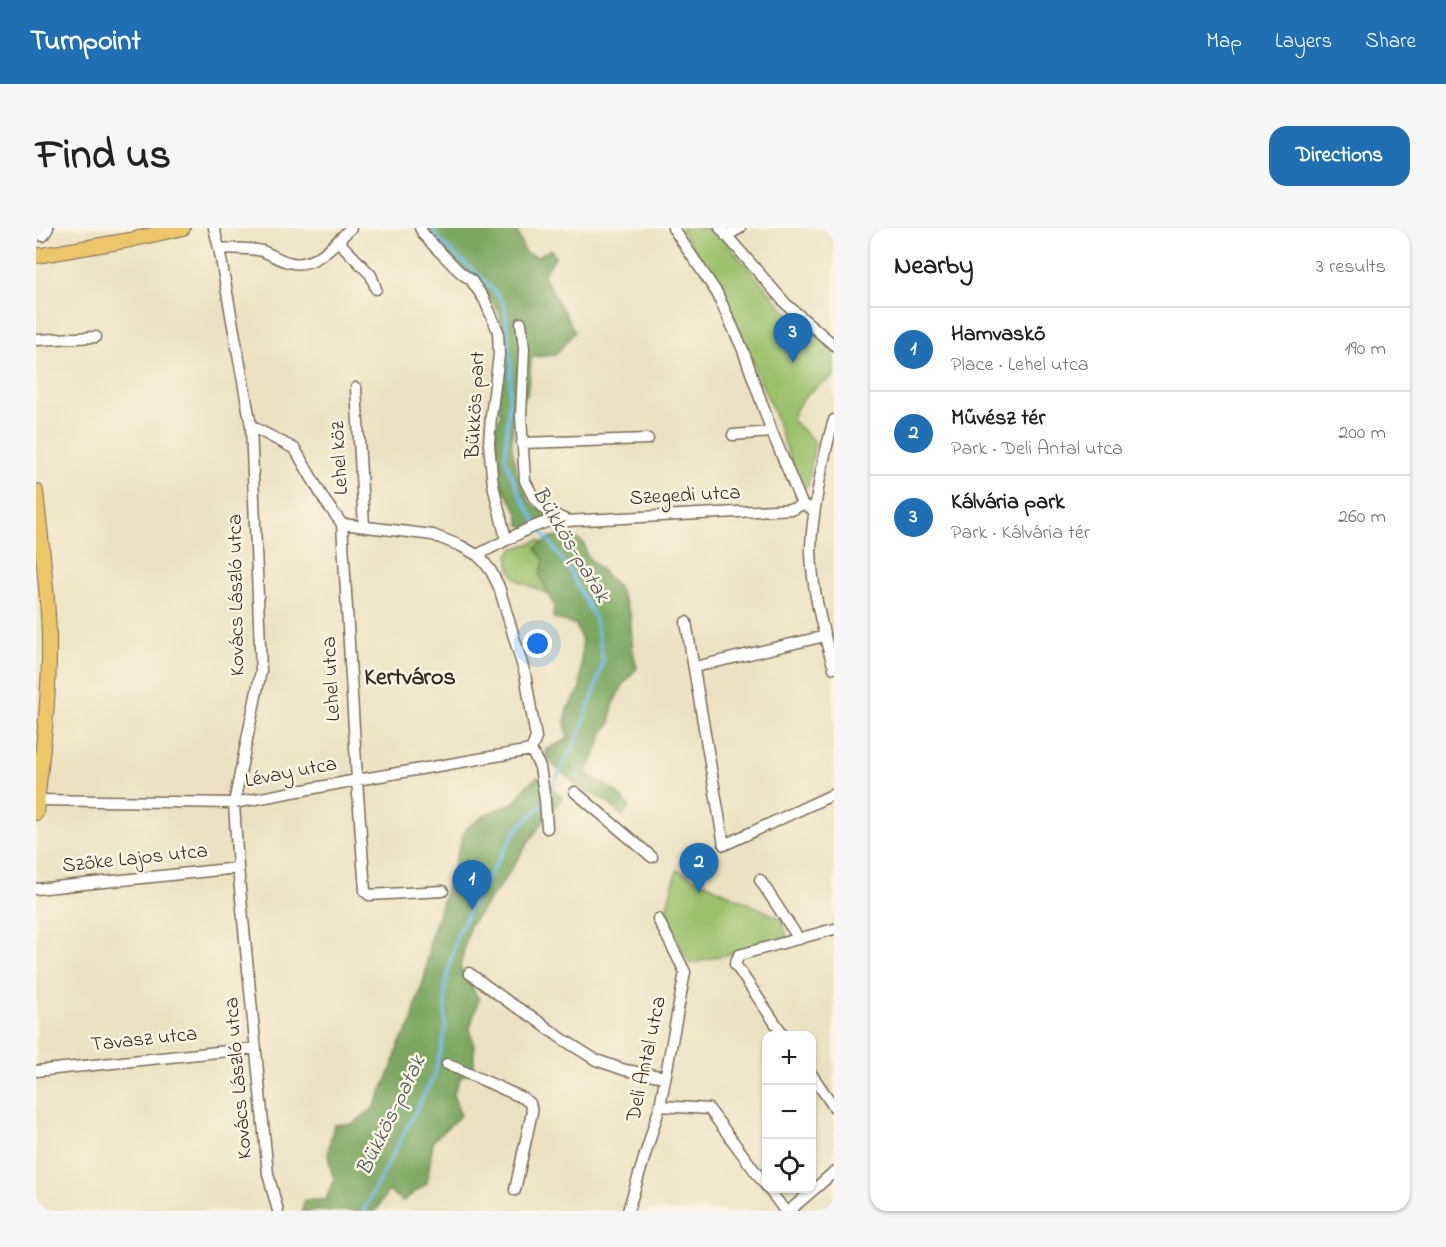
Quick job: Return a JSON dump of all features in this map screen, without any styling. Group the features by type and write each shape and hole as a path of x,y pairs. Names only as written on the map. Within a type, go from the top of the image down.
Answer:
{"main road":[{"path":"36,256 145,232 183,228"},
{"path":"36,491 40,563 49,638 41,711 37,806"}],"street":[{"name":"Kovács László utca","path":"214,228 251,426 261,671 234,803 238,868 268,1174 278,1211"},
{"path":"219,248 260,251 286,262 298,264 309,262 320,256 351,228"},
{"name":"Bükkös part","path":"420,228 437,249 471,280 484,299 498,331 500,356 489,444 494,485 506,539"},
{"path":"673,228 717,293 743,350 772,432 802,504 814,510"},
{"path":"740,228 723,232 786,304 834,345"},
{"path":"338,241 370,274 376,289"},
{"path":"521,323 524,348 521,416 525,481 534,498 548,512 569,522"},
{"path":"36,340 96,338"},
{"name":"Lehel köz","path":"356,388 364,526"},
{"path":"834,420 828,438 814,510 811,549 813,577 825,636 834,665"},
{"path":"251,426 295,450 325,501 342,524 433,535 477,555 491,571 499,587 525,674 536,738 531,750 540,767 547,828"},
{"path":"733,435 772,432"},
{"path":"522,443 648,439"},
{"name":"Szegedi utca","path":"477,555 537,524 546,522 794,509 802,504"},
{"name":"Lehel utca","path":"342,524 365,891 369,895 443,891"},
{"path":"686,622 724,845 834,794"},
{"path":"695,668 825,636"},
{"name":"Lévay utca","path":"37,806 234,803 531,750"},
{"path":"575,792 652,857"},
{"name":"Szőke Lajos utca","path":"36,889 238,868"},
{"path":"760,880 799,939"},
{"name":"Deli Antal utca","path":"628,1211 660,1106 685,972 658,919"},
{"path":"781,1031 735,964 739,955 834,929"},
{"path":"469,973 510,1004 596,1060 625,1070 665,1077"},
{"name":"Tavasz utca","path":"36,1071 256,1048"},
{"path":"447,1064 530,1103 532,1112 515,1190"},
{"path":"816,1081 834,1107"},
{"path":"660,1106 709,1108 762,1180"},
{"path":"772,1193 787,1211 834,1172"}],"green space":[{"path":"417,228 516,228 525,253 537,257 551,249 555,257 543,275 575,332 555,355 532,357 527,395 513,410 512,447 517,472 530,503 553,517 525,527 520,525 517,510 500,484 494,442 495,426 501,416 498,403 499,390 508,365 500,346 503,335 499,312 470,276 460,279 435,253"},
{"path":"680,228 713,228 785,310 834,349 834,377 808,394 798,406 792,420 815,442 808,486 803,488 799,484 774,413 723,293"},
{"path":"570,535 584,543 587,556 617,586 630,613 633,651 637,668 618,693 611,715 611,723 603,732 600,744 586,773 616,792 630,807 622,816 607,802 584,790 546,757 545,750 568,739 565,722 567,709 580,690 582,642 576,625 553,618 554,606 540,575 544,561 536,548 551,537"},
{"path":"540,540 552,557 558,598 519,581 510,569 508,555 513,549"},
{"path":"538,777 562,797 470,925 460,967 479,999 470,1028 474,1047 474,1071 461,1077 453,1095 461,1115 433,1141 427,1183 403,1201 388,1191 376,1211 302,1211 304,1200 326,1200 334,1178 328,1152 334,1125 352,1124 374,1108 391,1070 399,1044 412,1023 425,976 430,940 465,829 487,814 515,802 527,785"},
{"path":"677,870 782,919 788,939 690,964 664,917"}],"waterway":[{"name":"Bükkös-patak","path":"432,228 447,248 482,278 505,306 511,367 505,459 519,493 569,570 595,619 603,660 579,734 548,795"},
{"name":"Bükkös-patak","path":"363,1211 434,1076 445,1032 445,986 457,934 517,829 541,806"}],"place":[{"name":"Kálvária park","path":"793,363"},
{"name":"Művész tér","path":"699,893"},
{"name":"Hamvaskő","path":"472,910"}],"district":[{"name":"Kertváros","path":"410,678"}]}
